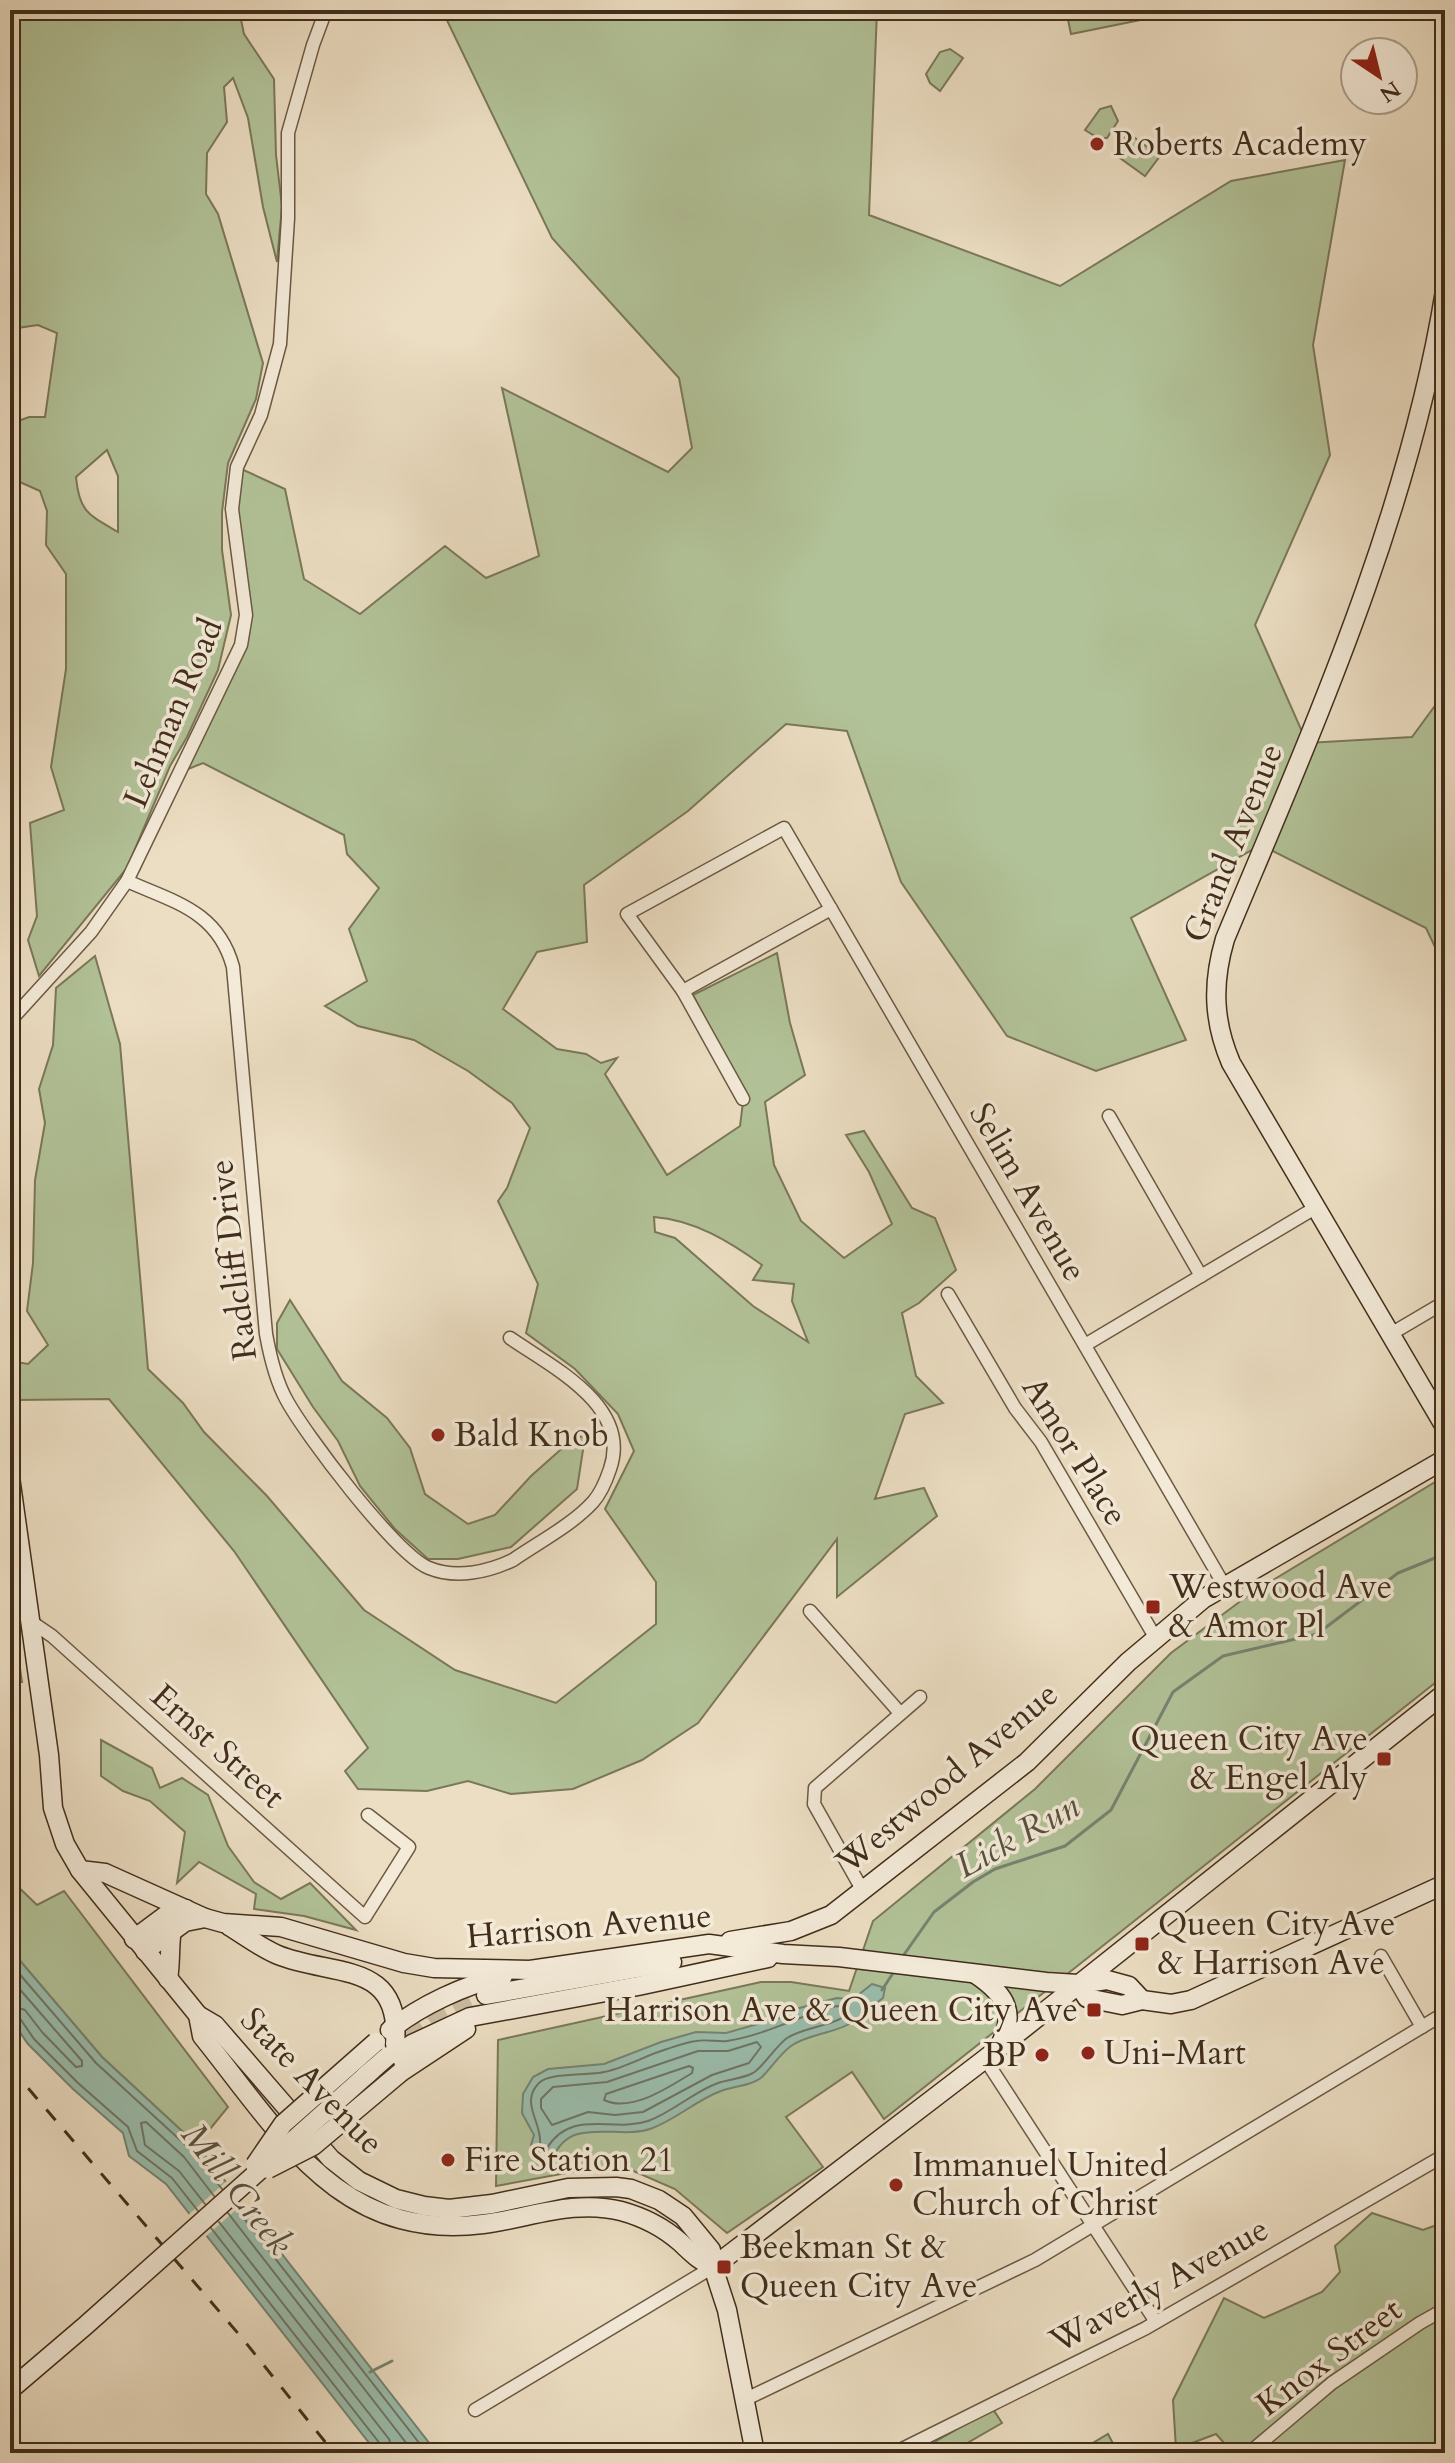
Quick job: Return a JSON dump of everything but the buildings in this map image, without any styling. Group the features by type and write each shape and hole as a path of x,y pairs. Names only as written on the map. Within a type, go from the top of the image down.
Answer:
{"main road":[{"name":"Grand Avenue","path":"1445,291 1429,378 1378,554 1332,682 1225,939 1215,979 1216,1021 1231,1063 1445,1427"},
{"name":"Westwood Avenue","path":"709,1944 787,1932 831,1915 1027,1762 1155,1637 1224,1585 1445,1459"},
{"name":"State Avenue","path":"10,1477 49,1755 53,1808 65,1844 80,1870 198,2015 202,2036 294,2149 326,2181 364,2206 399,2220 447,2227 486,2224 580,2206 607,2208 632,2214 655,2225 679,2241 698,2260 713,2267"},
{"path":"755,2453 725,2300 713,2267 991,2054 1445,1693"},
{"name":"Harrison Avenue","path":"80,1870 105,1873 214,1920"},
{"name":"Harrison Avenue","path":"139,1945 185,1922 214,1920 281,1927 404,1963 434,1968 530,1970 709,1944 1078,1984 1087,1998 1122,2005 1142,2000 1172,2004 1199,1997 1445,1884"},
{"path":"139,1945 173,1910 186,1909"},
{"path":"831,1915 822,1929 822,1940 827,1951 839,1957"},
{"path":"10,2389 96,2316 392,2050 397,2025 387,1995 380,1986 363,1977 277,1955 214,1920"},
{"path":"168,1979 172,1929"},
{"path":"372,2070 412,2044 488,2008 746,1949"},
{"path":"241,2183 313,2146 401,2072 488,2008 517,2007 638,1986 783,1954"},
{"path":"241,2183 283,2124 397,2025 462,1990 530,1970"},
{"path":"977,1975 996,1989 1007,2006 1008,2025 991,2054"},
{"path":"10,2389 462,1990"}],"street":[{"name":"Lehman Road","path":"10,1021 91,932 127,881 235,659 245,630 246,615 232,509 237,467 261,415 280,344 288,218 288,133 326,10"},
{"name":"Selim Avenue","path":"683,991 627,914 784,828 1224,1585"},
{"name":"Radcliff Drive","path":"127,881 200,915 222,938 229,952 233,967 266,1334 275,1374 287,1402 369,1513 407,1552 428,1568 467,1573 499,1567 513,1560 592,1503 615,1456 613,1438 598,1405 566,1376 510,1338"},
{"path":"743,1099 683,991 831,909"},
{"path":"1109,1116 1201,1276"},
{"path":"1085,1345 1315,1208"},
{"name":"Amor Place","path":"948,1294 1015,1408 1041,1442 1155,1637"},
{"path":"1389,1335 1445,1302"},
{"path":"810,1611 900,1713"},
{"name":"Ernst Street","path":"30,1621 52,1636 365,1917 409,1847 368,1815"},
{"path":"863,1891 814,1804 813,1793 818,1783 920,1697"},
{"path":"1381,1956 1422,2027"},
{"path":"746,2399 1035,2260 1445,2013"},
{"path":"991,2054 1156,2322"},
{"name":"Waverly Avenue","path":"894,2453 1156,2322 1445,2155"},
{"path":"475,2410 713,2267"},
{"name":"Knox Street","path":"1249,2453 1332,2383 1445,2309"}],"shaded area":[{"path":"10,10 239,10 244,34 274,79 276,155 282,206 277,262 263,207 248,118 233,78 224,87 227,122 207,153 206,194 218,214 263,363 256,399 228,463 222,512 222,550 231,615 218,670 170,766 127,868 39,976 28,940 37,916 30,823 64,810 51,767 66,669 66,574 46,545 47,511 40,491 13,479 10,468 10,424 29,417 45,417 57,333 38,325 10,329 10,174 14,172 15,136 10,127","holes":["107,450 118,476 118,532 87,511 77,489 76,477"]},
{"path":"442,10 877,10 869,215 1060,286 1231,181 1345,160 1313,345 1330,455 1255,625 1307,743 1412,737 1445,692 1445,968 1426,928 1261,845 1131,918 1186,1040 1096,1071 1007,1036 901,882 847,731 786,724 688,811 584,885 587,942 537,952 503,1009 557,1049 586,1054 601,1063 617,1058 605,1074 667,1175 740,1126 744,1094 693,995 777,953 790,1023 805,1075 765,1102 774,1165 801,1221 844,1258 892,1224 869,1172 846,1135 864,1131 912,1208 935,1218 956,1270 919,1303 902,1313 916,1376 943,1403 905,1414 875,1499 924,1488 937,1516 837,1597 837,1539 698,1723 642,1760 573,1789 511,1794 468,1781 427,1791 358,1789 345,1771 368,1748 234,1551 109,1399 16,1400 10,1361 28,1364 48,1345 27,1311 33,1263 35,1180 45,1123 39,1089 53,1045 56,988 95,956 120,1044 148,1369 267,1496 364,1610 455,1670 556,1703 656,1624 656,1582 605,1509 634,1451 618,1414 575,1369 526,1333 538,1284 498,1201 507,1188 530,1128 512,1103 468,1071 414,1040 358,1026 325,1006 367,981 349,929 379,888 347,854 344,835 203,763 181,772 245,630 236,549 237,467 285,489 304,579 360,614 445,546 486,578 539,556 502,388 668,472 692,448 679,378 552,238","holes":["654,1217 711,1233 762,1265 753,1280 794,1284 792,1301 808,1342 753,1306 675,1238 655,1232"]},
{"path":"1066,10 1190,10 1071,34"},
{"path":"950,49 963,58 940,91 930,83 926,74 940,52"},
{"path":"1111,106 1118,121 1107,138 1098,138 1085,130 1100,109"},
{"path":"1128,133 1160,156 1145,176 1113,153"},
{"path":"290,1300 342,1381 387,1418 410,1448 425,1494 468,1524 495,1515 531,1476 576,1436 585,1437 577,1489 511,1547 458,1559 428,1559 395,1529 360,1486 338,1441 277,1349 277,1323"},
{"path":"1445,1476 1445,1675 884,2119 852,2072 786,2117 823,2167 727,2233 675,2189 629,2169 588,2169 496,2186 498,2040 761,1982 791,1982 849,1991 873,1921 1035,1789 1171,1653 1250,1594"},
{"path":"10,1602 22,1682 10,1682"},
{"path":"101,1740 152,1768 160,1788 182,1778 208,1795 228,1846 254,1882 281,1899 310,1883 356,1930 304,1916 254,1909 256,1894 199,1862 177,1883 185,1832 150,1801 123,1791 101,1776"},
{"path":"10,1879 37,1905 64,1891 228,2107 197,2145 102,2057 10,1949"},
{"path":"1372,2213 1423,2230 1445,2222 1445,2453 1233,2453 1216,2434 1176,2449 1173,2400 1224,2298 1264,2318 1322,2292 1340,2272 1335,2246"},
{"path":"993,2409 1002,2423 964,2445 967,2453 915,2453"},
{"path":"1108,2434 1118,2453 1076,2453"}],"water":[{"path":"10,1949 102,2057 197,2145 437,2453 377,2453 166,2184 129,2156 123,2133 28,2044 10,2018"},
{"path":"872,1984 885,1988 883,1998 849,2024 791,2046 758,2080 712,2095 650,2129 582,2133 570,2137 560,2146 553,2159 534,2154 531,2145 534,2135 522,2113 523,2094 533,2077 548,2069 604,2064 696,2032 726,2033 786,2016 792,2010 837,1998 847,1999"}],"pier":[{"path":"229,2179 246,2201 204,2238 187,2216"}],"waterway":[{"name":"Lick Run","path":"903,1956 934,1912 973,1882 995,1869 1065,1846 1111,1810 1173,1692 1223,1656 1317,1634 1398,1573 1445,1554"},
{"name":"Lick Run","path":"882,1990 895,1970"},
{"name":"Lick Run","path":"370,2372 392,2361"}],"tunnel":[{"path":"410,2040 435,2021 486,1995"}],"railway":[{"path":"10,2067 242,2338 334,2453"}],"place":[{"name":"Roberts Academy","path":"1097,144"},
{"name":"Bald Knob","path":"438,1435"},
{"name":"Westwood Ave & Amor Pl","path":"1153,1607"},
{"name":"Queen City Ave & Engel Aly","path":"1384,1759"},
{"name":"Queen City Ave & Harrison Ave","path":"1142,1944"},
{"name":"Harrison Ave & Queen City Ave","path":"1094,2010"},
{"name":"Uni-Mart","path":"1088,2053"},
{"name":"BP","path":"1042,2055"},
{"name":"Fire Station 21","path":"448,2160"},
{"name":"Immanuel United Church of Christ","path":"896,2185"},
{"name":"Beekman St & Queen City Ave","path":"724,2267"}],"water label":[{"name":"Mill Creek","path":"237,2189"}]}
